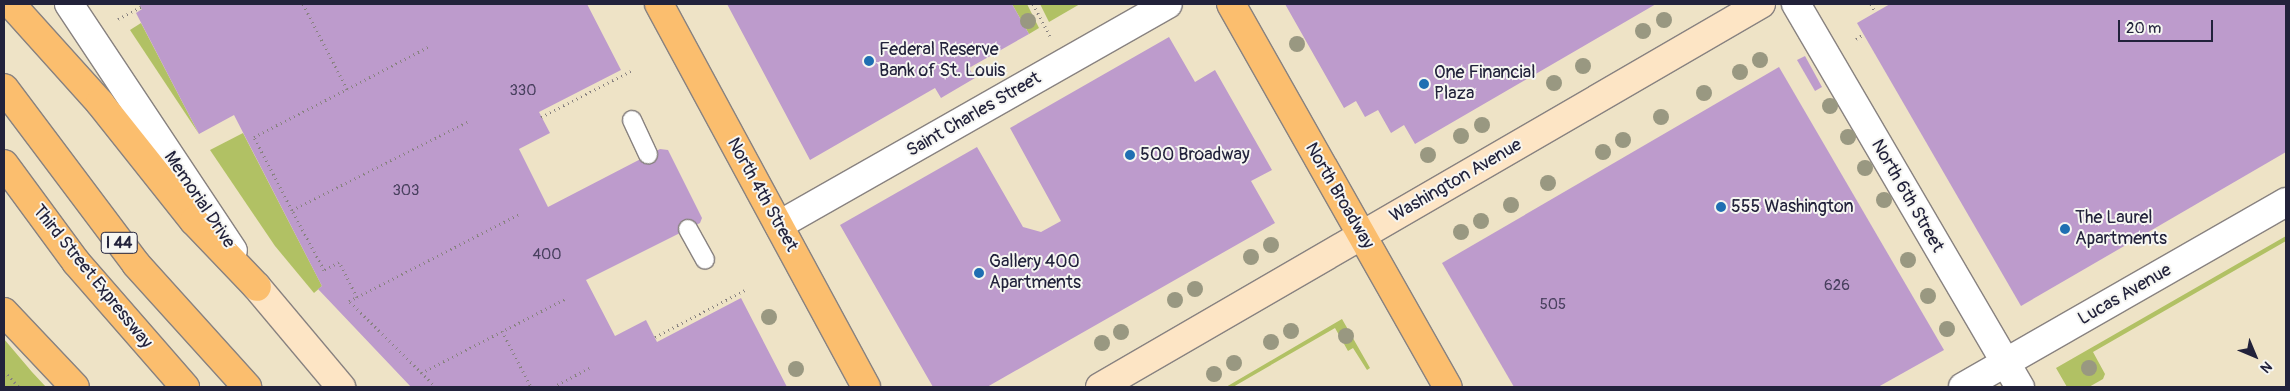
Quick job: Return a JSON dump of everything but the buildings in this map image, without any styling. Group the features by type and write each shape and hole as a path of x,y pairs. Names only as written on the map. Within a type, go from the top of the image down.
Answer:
{"main road":[{"path":"10,4 100,104 194,221 257,287"},
{"name":"North 4th Street","path":"659,4 866,387"},
{"name":"North Broadway","path":"1231,4 1448,387"},
{"name":"Washington Avenue","path":"1100,387 1761,4"},
{"name":"I 44","path":"4,88 130,256 247,387"},
{"name":"Third Street Expressway","path":"4,164 76,262 185,387"},
{"name":"Memorial Drive","path":"257,287 341,387"},
{"path":"4,312 75,387"}],"street":[{"name":"Memorial Drive","path":"69,4 257,287"},
{"name":"Saint Charles Street","path":"779,225 1168,4"},
{"name":"North 6th Street","path":"1796,4 2020,387"},
{"name":"Lucas Avenue","path":"1963,387 2286,202"}],"lane":[{"path":"632,120 648,155"},
{"path":"688,229 705,260"}],"path":[{"path":"302,4 347,89"},
{"path":"1033,4 1054,44"},
{"path":"1871,4 1875,12"},
{"path":"118,19 141,7"},
{"path":"1856,39 1864,34"},
{"path":"357,297 339,262 324,270 254,137 430,46"},
{"path":"541,117 631,70"},
{"path":"292,210 469,121"},
{"path":"436,387 349,301 521,213"},
{"path":"655,337 745,290"},
{"path":"421,373 565,299"},
{"path":"502,331 531,387"},
{"path":"553,387 589,368"},
{"path":"4,371 19,387"}],"green space":[{"path":"1012,4 1027,4 1039,28 1029,34"},
{"path":"1040,4 1080,4 1049,22"},
{"path":"141,23 199,134 130,30"},
{"path":"243,133 322,286 314,293 275,246 210,150"},
{"path":"2286,236 2286,241 2093,352 2105,374 2103,379 2089,387 2067,387 2056,368"},
{"path":"1342,319 1370,368 1367,370 1353,348 1348,351 1335,328 1233,387 1226,387"},
{"path":"4,339 32,372 46,387 4,387"}],"place":[{"name":"Federal Reserve Bank of St. Louis","path":"869,61"},
{"name":"One Financial Plaza","path":"1424,84"},
{"name":"500 Broadway","path":"1130,155"},
{"name":"555 Washington","path":"1721,207"},
{"name":"The Laurel Apartments","path":"2065,229"},
{"name":"Gallery 400 Apartments","path":"979,273"}]}
